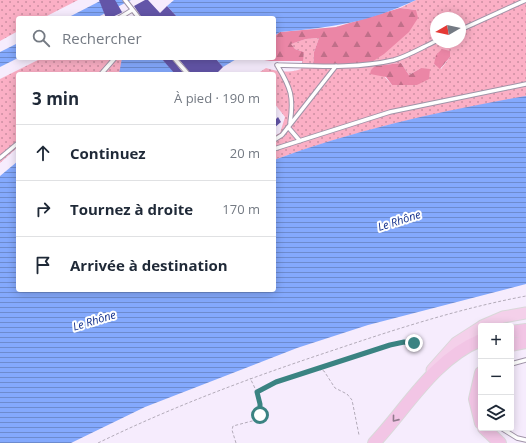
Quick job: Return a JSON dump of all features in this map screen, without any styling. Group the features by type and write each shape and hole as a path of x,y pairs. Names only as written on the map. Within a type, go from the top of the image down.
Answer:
{"highway":[{"path":"490,323 503,318 526,313"},
{"path":"374,443 415,394 447,352 464,337 478,328"},
{"path":"514,332 526,330"},
{"path":"415,394 451,357 478,342"},
{"path":"514,344 526,342"},
{"path":"478,386 475,399 478,410"},
{"path":"487,431 500,443"}],"lane":[{"path":"125,0 137,16"},
{"path":"466,27 526,0"},
{"path":"122,16 132,10"},
{"path":"300,141 289,126 293,102 286,80 277,65 336,66 364,64 395,59 430,44"},
{"path":"103,72 113,60"},
{"path":"176,60 186,72"},
{"path":"276,139 282,135 336,66"},
{"path":"276,148 390,112 526,84"},
{"path":"0,158 16,145"},
{"path":"514,363 526,360"},
{"path":"506,431 517,438 526,440"}],"path":[{"path":"98,443 176,406 250,377 428,319 526,296"},
{"path":"257,392 276,382 390,345 404,342 414,343"},
{"path":"317,369 324,371 335,388 347,394 352,400 359,435"},
{"path":"236,443 232,430 233,426 256,420 260,415 260,404 257,392 250,377"}],"shaded area":[{"path":"0,0 78,0 47,16 16,16 16,32 0,41"},
{"path":"416,0 526,0 526,97 398,122 336,139 276,159 276,135 280,133 285,117 276,106 276,72 260,72 266,68 284,72 301,69 304,52 295,49 290,44 306,39 319,38 314,52 313,69 364,67 416,10 400,8","holes":["450,57 441,69 434,64","401,63 409,75 421,68 417,85 392,85 375,66"]},
{"path":"38,60 122,60 121,72 16,72 16,149 0,163 0,79"}],"green space":[{"path":"400,8 416,10 418,18 409,32 384,54 364,67 313,69 314,52 319,38 306,39 291,44 295,49 304,52 303,61 264,60 276,60 276,35 280,32 336,27"},
{"path":"442,49 450,51 450,57 440,69 434,64 436,55"},
{"path":"401,63 409,75 421,68 430,69 429,79 417,85 392,85 386,77 370,74 371,70 375,66"}],"water":[{"path":"102,0 131,0 100,16 71,16"},
{"path":"174,0 416,0 382,14 350,23 280,32 276,35 276,16 176,16 167,6"},
{"path":"16,44 16,59 0,67 0,52"},
{"path":"122,60 163,60 174,72 119,72"},
{"path":"217,60 235,60 223,67"},
{"name":"Le Rhône","path":"526,96 526,284 368,325 297,348 145,407 71,443 0,443 0,176 16,163 16,292 276,292 276,159 336,139 398,122"}],"building":[{"path":"99,0 115,0 122,12 125,10 121,13 114,16 105,16"},
{"path":"148,0 160,13 167,6 176,16 141,16 134,6"},
{"path":"163,60 173,60 182,72 173,72"},
{"path":"180,60 217,60 223,67 218,72 189,72"},
{"path":"278,117 281,122 276,126 276,119"}],"route":[{"path":"260,415 260,404 257,392 276,382 390,345 404,342 414,343"}]}
